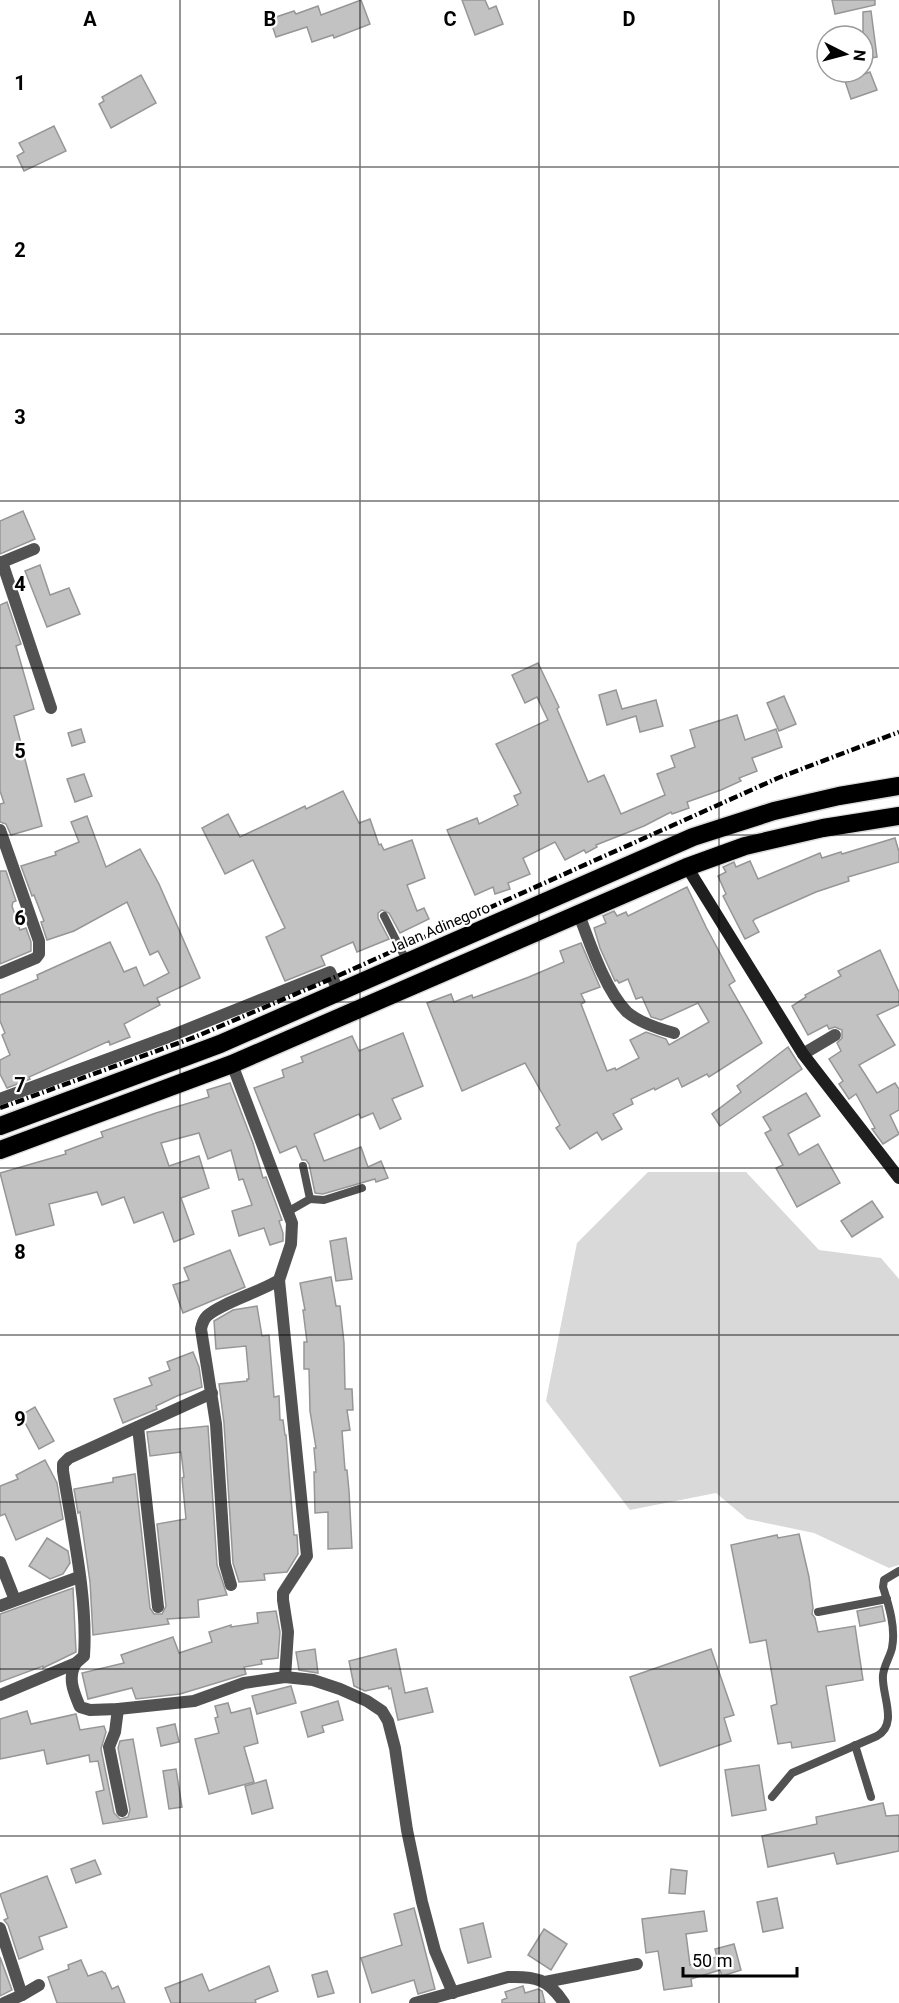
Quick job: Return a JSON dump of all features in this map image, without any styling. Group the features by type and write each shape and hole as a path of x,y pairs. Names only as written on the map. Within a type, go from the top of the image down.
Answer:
{"highway":[{"name":"Jalan Adinegoro","path":"0,1125 220,1044 693,837 774,811 839,796 899,786"},
{"path":"0,1150 232,1064 578,912 687,867 745,846 823,828 899,816"},
{"path":"285,1016 294,1038"}],"street":[{"path":"34,549 1,562 51,708"},
{"path":"0,830 40,948 36,958 0,973"},
{"path":"687,867 803,1054 899,1178"},
{"path":"578,912 607,983 627,1011 653,1026 674,1033"},
{"path":"0,1099 168,1037 330,972 338,991"},
{"path":"803,1054 835,1035"},
{"path":"232,1064 292,1223 291,1244 279,1280 307,1556 283,1593 288,1632 285,1677"},
{"path":"231,1585 225,1564 216,1424 200,1337 202,1323 216,1310 263,1290 279,1280"},
{"path":"212,1393 69,1458 63,1464 79,1577 85,1640 84,1656 71,1671 73,1690 80,1707 90,1710 118,1709 194,1701 244,1683 285,1677 313,1680 340,1689 367,1701 382,1711 388,1721 395,1748 409,1842 422,1902 435,1951 453,1993"},
{"path":"138,1427 158,1607"},
{"path":"0,1562 15,1600"},
{"path":"0,1605 79,1577"},
{"path":"0,1695 76,1663"},
{"path":"118,1709 115,1732 109,1747 123,1811"},
{"path":"0,1928 22,1995"},
{"path":"545,1982 637,1964"},
{"path":"415,2003 508,1977 533,1977 545,1982 564,2003"},
{"path":"4,2003 39,1985"}],"lane":[{"path":"384,916 407,962"},
{"path":"303,1166 310,1199"},
{"path":"289,1211 310,1199 324,1200 362,1188"},
{"path":"772,1797 792,1773 883,1733 887,1727 883,1673 892,1648 893,1634 883,1587 884,1580 899,1571"},
{"path":"818,1612 887,1599"},
{"path":"855,1745 871,1797"}],"shaded area":[{"path":"648,1172 746,1172 819,1250 881,1258 899,1279 899,1565 889,1568 814,1533 747,1519 716,1493 630,1510 546,1401 577,1243"}],"building":[{"path":"361,0 370,24 334,38 333,35 312,42 307,27 276,37 270,19 294,11 296,14 318,6 321,15"},
{"path":"462,0 485,0 489,9 496,6 503,24 475,35"},
{"path":"832,0 875,0 875,5 835,14"},
{"path":"871,11 873,24 863,24 863,12"},
{"path":"141,75 156,103 111,128 99,104 104,101 102,97"},
{"path":"846,84 875,84 877,90 851,99"},
{"path":"54,126 66,151 24,171 17,156 24,152 19,143"},
{"path":"23,511 35,539 0,554 0,521"},
{"path":"40,565 50,595 69,588 80,614 47,627 25,571"},
{"path":"7,602 21,644 16,646 34,709 14,716 42,826 11,835 6,824 0,822 0,804 4,803 0,791 0,605"},
{"path":"538,663 559,707 557,709 588,782 604,775 621,814 665,795 657,774 675,767 671,756 695,747 690,730 737,715 745,740 776,729 782,747 752,758 757,771 739,778 741,781 721,790 687,802 689,808 672,814 671,812 644,826 596,845 597,847 586,853 584,850 565,860 555,842 523,858 530,874 508,883 510,889 495,894 493,887 475,895 447,830 477,818 479,824 518,805 514,796 521,793 496,744 548,720 537,697 525,703 512,675"},
{"path":"616,690 622,709 656,700 663,726 640,732 636,716 607,725 599,695"},
{"path":"784,696 796,724 779,731 767,703"},
{"path":"81,729 85,742 72,746 68,733"},
{"path":"84,774 92,796 75,802 67,779"},
{"path":"343,791 359,823 370,819 379,845 381,844 384,850 412,840 425,878 407,885 417,911 424,908 429,919 400,933 389,913 382,910 378,913 378,918 389,939 357,952 353,942 321,956 325,965 285,981 266,937 285,928 253,860 225,874 202,828 228,814 240,837"},
{"path":"87,816 106,867 140,849 159,884 200,978 157,998 160,1005 124,1024 130,1037 110,1045 109,1041 7,1088 0,1074 0,1060 10,1055 2,1035 5,1033 0,1021 0,995 38,979 37,975 110,942 124,972 136,967 144,986 169,973 158,951 150,955 127,902 74,931 47,940 41,922 44,921 21,866 56,855 55,852 79,842 71,822"},
{"path":"895,838 899,862 848,877 849,881 816,892 755,919 753,921 759,932 745,939 723,896 726,894 718,876 726,872 723,867 734,862 736,867 750,861 758,879 820,853 822,858 841,852 842,854"},
{"path":"0,871 6,871 16,901 12,906 20,930 26,928 31,942 31,951 0,964"},
{"path":"687,887 735,981 729,985 762,1043 709,1077 707,1074 682,1087 678,1078 631,1099 633,1104 613,1114 622,1129 602,1140 597,1132 570,1149 556,1128 560,1125 525,1063 462,1091 427,1003 451,994 454,1002 472,995 473,998 529,977 564,962 560,951 581,943 600,987 581,994 585,1002 581,1004 607,1071 615,1068 616,1070 639,1058 630,1040 646,1032 666,1039 669,1045 709,1022 698,1003 661,1020 651,1017 642,997 636,999 628,979 619,983 615,981 594,928 606,923 603,916 614,911 617,916 626,912 628,916"},
{"path":"880,950 899,992 899,1005 877,1015 895,1045 859,1065 877,1093 895,1083 899,1089 899,1110 890,1115 899,1134 883,1144 872,1129 875,1128 856,1094 849,1099 839,1084 843,1081 829,1059 841,1051 837,1043 842,1038 842,1030 835,1027 829,1029 827,1025 808,1035 792,1006 806,997 805,995 841,976 838,971"},
{"path":"403,1033 423,1086 392,1099 401,1119 380,1129 373,1113 361,1118 359,1114 314,1134 324,1161 361,1147 368,1167 381,1161 388,1178 376,1182 375,1179 323,1194 315,1193 309,1164 306,1160 302,1160 296,1146 280,1153 254,1088 284,1077 282,1070 303,1062 301,1057 352,1036 359,1051"},
{"path":"788,1047 802,1069 720,1126 712,1114 741,1092 737,1086"},
{"path":"230,1083 253,1143 263,1178 266,1177 282,1220 279,1221 283,1241 270,1245 264,1228 239,1236 232,1211 252,1205 243,1179 239,1180 231,1150 208,1159 199,1133 161,1143 169,1166 199,1156 209,1188 181,1198 194,1234 174,1242 163,1212 134,1223 124,1197 102,1205 97,1192 49,1204 54,1225 16,1235 0,1173 66,1154 65,1151 103,1137 101,1132 209,1097 207,1090"},
{"path":"806,1093 820,1116 788,1134 799,1155 818,1144 840,1183 797,1207 776,1168 783,1165 765,1133 771,1130 763,1117"},
{"path":"872,1201 883,1217 852,1237 841,1221"},
{"path":"346,1238 352,1279 336,1281 330,1241"},
{"path":"230,1250 245,1287 183,1313 173,1285 189,1280 184,1268"},
{"path":"331,1277 336,1306 340,1306 345,1389 352,1389 353,1410 347,1410 350,1430 342,1431 349,1491 352,1548 328,1549 328,1512 315,1513 314,1448 316,1448 310,1411 309,1369 304,1369 304,1342 307,1342 300,1283"},
{"path":"257,1306 262,1336 269,1335 274,1397 279,1396 280,1420 283,1420 286,1435 294,1535 297,1535 298,1554 287,1572 264,1574 265,1580 239,1582 233,1563 224,1423 219,1384 249,1379 246,1346 216,1349 214,1321 233,1310"},
{"path":"193,1352 199,1367 202,1387 177,1396 156,1406 157,1409 123,1423 114,1399 152,1385 149,1378 170,1370 167,1362"},
{"path":"35,1407 54,1441 39,1449 21,1415"},
{"path":"208,1426 217,1565 227,1595 198,1600 199,1617 167,1619 169,1624 93,1635 90,1582 80,1512 78,1513 74,1489 113,1482 113,1478 135,1474 150,1608 154,1614 162,1614 166,1606 157,1524 186,1519 182,1478 184,1477 181,1452 150,1456 147,1432"},
{"path":"45,1460 57,1483 63,1519 16,1540 5,1514 0,1516 0,1486 18,1479 16,1475"},
{"path":"799,1534 809,1577 812,1614 818,1632 855,1626 863,1680 826,1686 835,1741 792,1748 791,1742 778,1744 771,1706 777,1704 766,1640 750,1643 731,1545 777,1535 778,1538"},
{"path":"47,1538 68,1551 70,1563 63,1574 50,1579 29,1566"},
{"path":"73,1588 76,1652 43,1668 43,1666 0,1682 0,1614"},
{"path":"882,1606 885,1621 860,1626 857,1611"},
{"path":"276,1611 280,1632 278,1658 261,1660 262,1664 244,1667 246,1674 180,1694 136,1699 132,1688 88,1699 82,1673 124,1663 121,1655 173,1637 179,1653 212,1642 209,1632 231,1625 231,1627 258,1623 257,1613"},
{"path":"315,1649 318,1673 299,1670 296,1652"},
{"path":"396,1649 405,1693 427,1688 433,1712 398,1720 391,1688 389,1689 388,1686 365,1691 354,1686 349,1661"},
{"path":"711,1649 734,1715 724,1718 731,1741 660,1766 630,1677"},
{"path":"291,1686 296,1703 257,1714 252,1696"},
{"path":"338,1701 343,1720 322,1726 324,1732 308,1737 301,1712"},
{"path":"228,1703 231,1713 250,1708 258,1743 244,1747 254,1782 209,1794 195,1739 219,1733 215,1706"},
{"path":"27,1711 31,1724 76,1714 80,1730 104,1726 106,1732 101,1749 114,1813 120,1819 128,1817 130,1810 118,1748 120,1741 133,1739 147,1817 103,1824 96,1792 104,1790 98,1761 90,1762 89,1755 47,1764 44,1750 0,1759 0,1719"},
{"path":"175,1724 179,1742 161,1746 157,1728"},
{"path":"759,1765 766,1810 732,1816 725,1770"},
{"path":"176,1769 182,1807 169,1809 163,1771"},
{"path":"266,1780 273,1808 252,1814 245,1786"},
{"path":"883,1803 886,1816 899,1815 899,1851 837,1864 834,1853 768,1867 762,1836 817,1824 816,1817"},
{"path":"95,1860 101,1874 76,1883 71,1869"},
{"path":"671,1869 687,1871 685,1894 669,1893"},
{"path":"47,1876 67,1927 39,1937 43,1949 19,1959 8,1925 4,1920 8,1918 0,1894"},
{"path":"777,1898 783,1928 763,1932 757,1902"},
{"path":"414,1908 435,1989 418,1994 414,1980 372,1993 361,1958 402,1945 394,1914"},
{"path":"704,1911 707,1931 686,1934 690,1965 717,1957 715,1949 734,1944 741,1970 722,1976 720,1970 691,1979 692,1986 664,1990 658,1951 646,1953 642,1919"},
{"path":"483,1923 491,1957 468,1963 460,1929"},
{"path":"544,1929 567,1944 551,1970 528,1955"},
{"path":"0,1957 12,1990 0,1996"},
{"path":"81,1960 88,1976 102,1971 105,1973 112,1989 118,1986 125,2003 57,2003 48,1977 69,1969 68,1965"},
{"path":"269,1966 278,1991 255,2000 256,2003 171,2003 165,1988 202,1974 209,1991"},
{"path":"327,1971 334,1993 318,1997 312,1975"},
{"path":"523,1986 525,1993 538,1989 542,1991 545,2003 502,2003 502,2000 507,1998 505,1992"}],"railway":[{"path":"0,1108 195,1037 333,978 778,778 899,732"}]}
